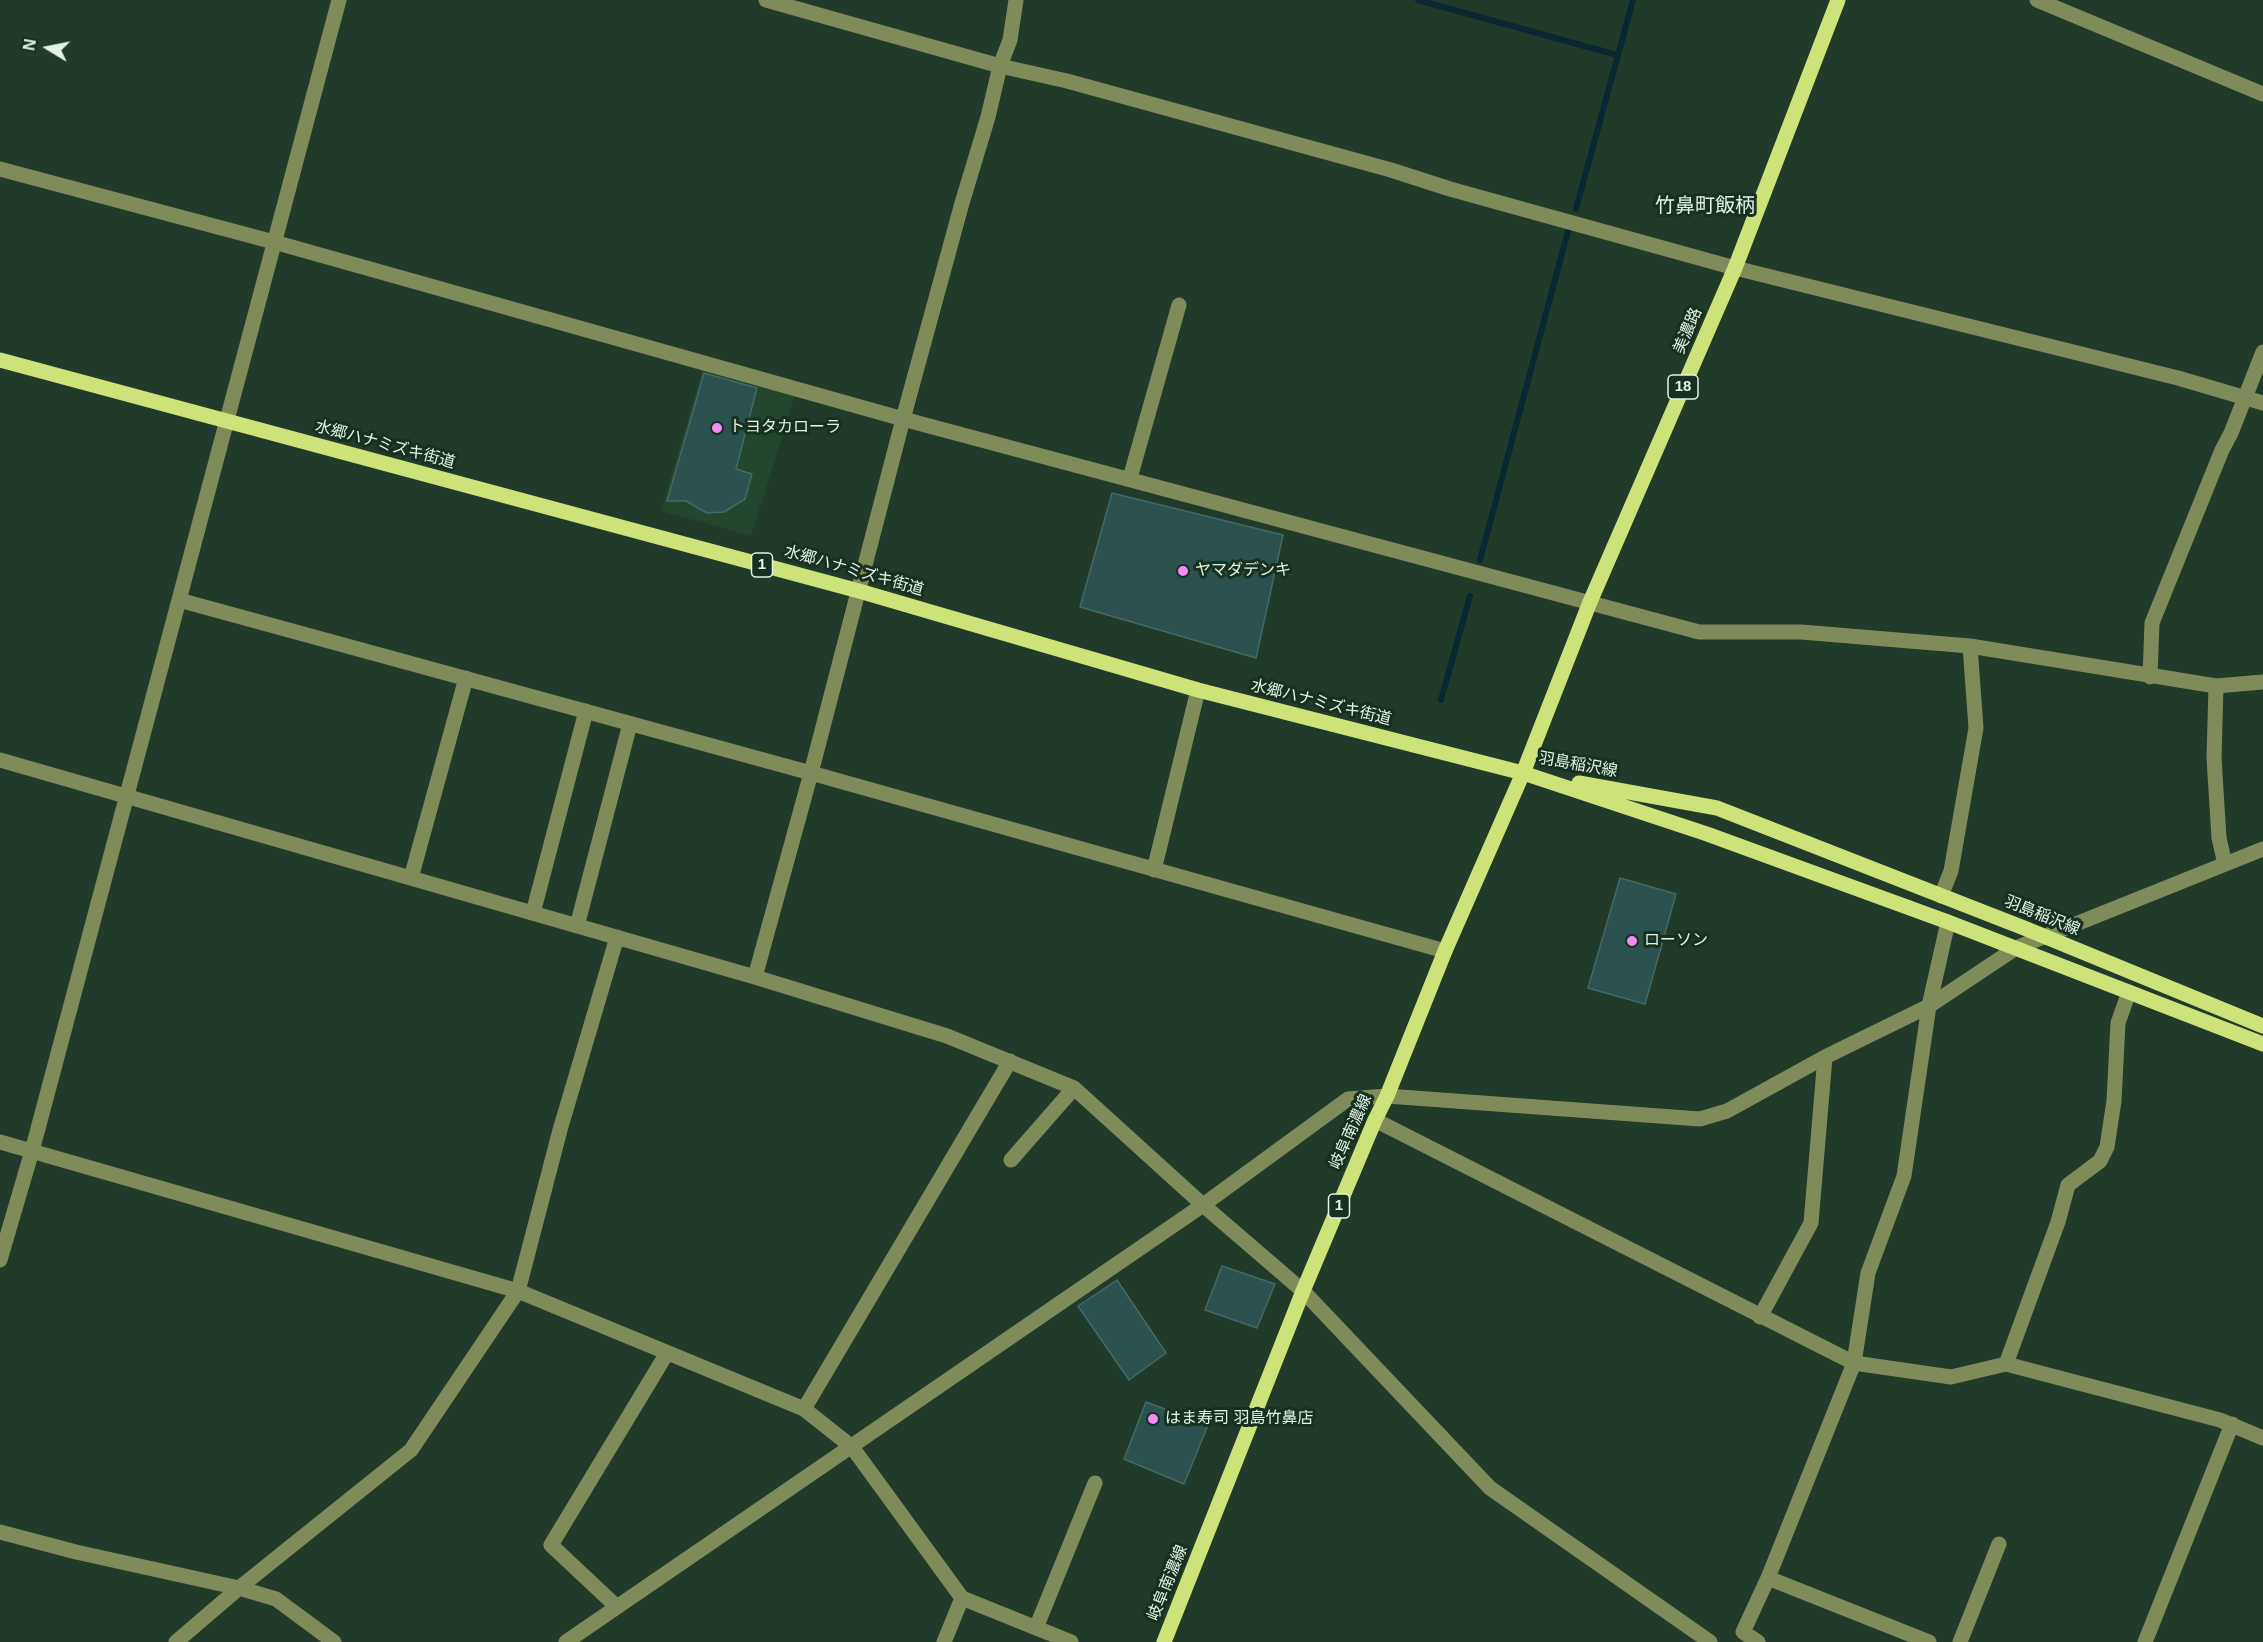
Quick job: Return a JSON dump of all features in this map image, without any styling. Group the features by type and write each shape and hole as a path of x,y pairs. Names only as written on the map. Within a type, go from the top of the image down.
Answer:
{"main road":[{"name":"美濃路","path":"1523,773 1590,602 1735,268 1838,0"},
{"name":"水郷ハナミズキ街道","path":"0,360 859,591 1198,690 1523,773"},
{"name":"羽島稲沢線","path":"1523,773 1717,808 2045,937 2263,1026"},
{"name":"羽島稲沢線","path":"1523,773 1707,834 1948,922 2263,1044"},
{"name":"岐阜南濃線","path":"1164,1642 1303,1291 1387,1096 1445,951 1523,773"}],"street":[{"path":"0,1260 32,1151 339,0"},
{"path":"766,0 1000,66 1066,81 1735,268 2178,378 2263,403"},
{"path":"755,977 811,773 903,419 988,117 1000,66 1010,40 1016,0"},
{"path":"2037,0 2263,94"},
{"path":"0,170 274,242 903,419 1699,632 1801,632 1970,646 2216,686 2263,682"},
{"path":"1130,478 1179,305"},
{"path":"2150,676 2152,623 2263,351"},
{"path":"179,600 811,773 1445,951"},
{"path":"1941,896 1952,870 1976,728 1970,646"},
{"path":"411,878 466,678"},
{"path":"2216,686 2214,758 2219,838 2225,864"},
{"path":"1154,870 1198,690"},
{"path":"533,913 586,711"},
{"path":"577,926 630,724"},
{"path":"0,760 755,977 947,1036 1074,1088 1203,1205 1303,1291 1490,1488 1710,1642"},
{"path":"566,1642 1203,1205 1348,1100 1387,1096 1700,1119 1727,1111 1825,1057 1929,1005 2016,948 2263,849"},
{"path":"1758,1642 1743,1632 1768,1578 1854,1363 1868,1273 1904,1176 1929,1005 1948,922"},
{"path":"176,1642 239,1588 411,1450 518,1291 560,1130 617,937"},
{"path":"2006,1364 2058,1222 2068,1185 2100,1161 2107,1148 2114,1101 2118,1023 2129,992"},
{"path":"1760,1317 1811,1223 1825,1057"},
{"path":"804,1409 1010,1061"},
{"path":"1011,1160 1074,1088"},
{"path":"1375,1120 1854,1363 1951,1377 2006,1364 2232,1424 2263,1438"},
{"path":"0,1142 518,1291 804,1409 852,1447 962,1598 1071,1642"},
{"path":"617,1607 551,1545 668,1353"},
{"path":"2145,1642 2232,1424"},
{"path":"1036,1628 1095,1483"},
{"path":"0,1532 76,1552 239,1588 276,1599 334,1642"},
{"path":"1960,1642 1999,1544"},
{"path":"1768,1578 1929,1642"},
{"path":"944,1642 962,1598"}],"shaded area":[{"path":"703,367 795,396 751,536 661,511"}],"building":[{"name":"トヨタカローラ","path":"704,373 757,388 736,469 752,474 745,499 724,512 707,513 686,501 667,501"},
{"name":"ヤマダデンキ","path":"1112,493 1283,535 1256,658 1080,607"},
{"name":"ローソン","path":"1620,878 1676,894 1645,1004 1588,988"},
{"path":"1222,1266 1275,1284 1257,1328 1205,1310"},
{"path":"1117,1280 1166,1353 1129,1380 1078,1306"},
{"path":"1146,1402 1208,1425 1184,1484 1124,1459"}],"waterway":[{"path":"1418,0 1617,55"},
{"path":"1576,209 1633,0"},
{"path":"1480,560 1568,231"},
{"path":"1441,700 1470,596"}],"place":[{"name":"トヨタカローラ","path":"717,428"},
{"name":"ヤマダデンキ","path":"1183,571"},
{"name":"ローソン","path":"1632,941"},
{"name":"はま寿司 羽島竹鼻店","path":"1153,1419"}],"district":[{"name":"竹鼻町飯柄","path":"1705,206"}]}
